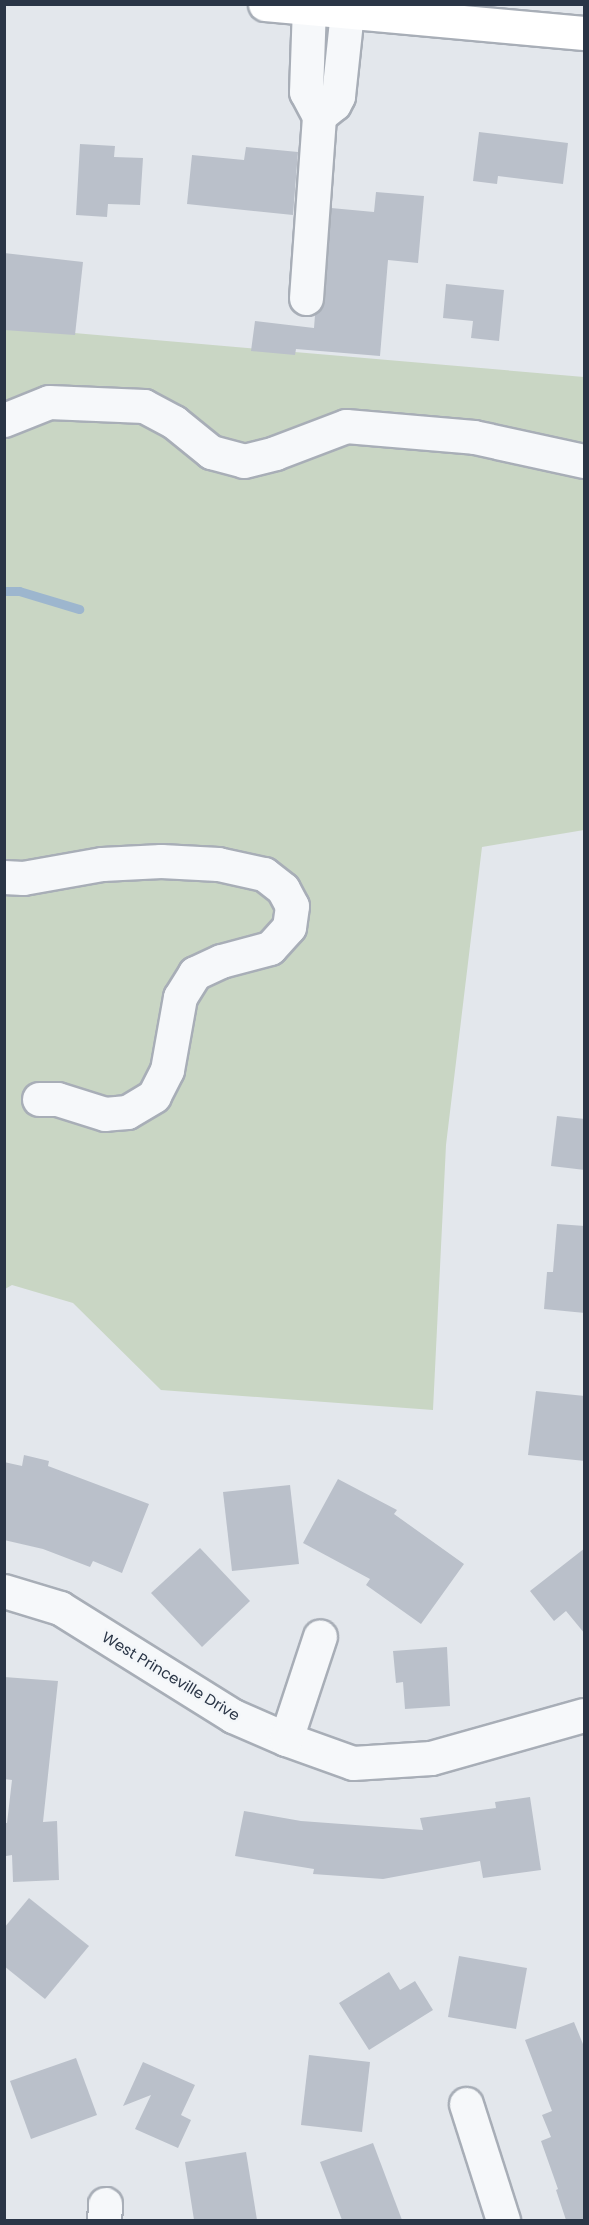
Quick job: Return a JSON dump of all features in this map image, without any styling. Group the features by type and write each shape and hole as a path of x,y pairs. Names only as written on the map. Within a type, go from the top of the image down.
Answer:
{"main road":[{"path":"265,4 585,33"}],"street":[{"path":"306,298 319,116 306,92 309,9"},
{"path":"319,116 334,104 338,96 347,12"},
{"path":"4,420 49,402 144,406 174,422 211,452 244,461 275,453 346,426 474,437 585,461"},
{"path":"4,877 23,878 102,864 160,861 218,864 264,874 283,889 292,906 289,927 270,948 221,961 195,973 180,997 168,1070 154,1096 127,1112 105,1114 57,1099 39,1099"},
{"name":"West Princeville Drive","path":"4,1591 60,1608 233,1716 286,1739 353,1763 431,1758 585,1714"},
{"path":"286,1739 320,1636"},
{"path":"466,2104 503,2220"}],"green space":[{"path":"5,327 584,377 584,830 482,847 446,1145 433,1410 161,1390 73,1303 12,1285 5,1289"}],"building":[{"path":"479,132 568,143 563,184 498,176 497,184 473,181"},
{"path":"80,144 115,146 114,157 143,158 140,205 108,204 107,217 76,215"},
{"path":"246,147 298,152 293,215 187,204 192,155 244,160"},
{"path":"376,192 424,196 418,263 388,260 380,356 296,349 295,355 251,351 255,321 314,328 315,315 322,308 325,299 331,208 374,212"},
{"path":"4,253 83,262 75,335 4,330"},
{"path":"446,284 504,290 499,341 471,338 473,321 443,318"},
{"path":"557,1116 585,1119 585,1170 551,1166"},
{"path":"557,1224 585,1226 585,1313 544,1309 547,1272 553,1272"},
{"path":"536,1391 585,1396 585,1461 528,1455"},
{"path":"24,1455 49,1461 48,1466 149,1504 122,1573 93,1561 90,1567 43,1549 4,1540 4,1462 22,1466"},
{"path":"338,1479 397,1510 394,1514 464,1564 421,1624 366,1585 370,1579 303,1543"},
{"path":"290,1485 299,1564 232,1571 223,1492"},
{"path":"200,1548 250,1601 202,1647 151,1593"},
{"path":"585,1548 585,1634 566,1611 554,1621 530,1591"},
{"path":"447,1647 450,1706 405,1709 403,1682 396,1683 393,1651"},
{"path":"4,1677 58,1681 43,1822 57,1821 59,1880 13,1882 12,1855 6,1856 4,1823 7,1823 12,1780 4,1779"},
{"path":"530,1797 541,1870 483,1878 480,1861 383,1879 313,1874 314,1869 235,1856 244,1811 301,1821 423,1830 420,1818 496,1808 495,1802"},
{"path":"29,1898 89,1946 45,1999 4,1966 4,1928"},
{"path":"459,1956 527,1968 516,2029 448,2017"},
{"path":"389,1972 400,1990 415,1981 433,2010 369,2050 339,2003"},
{"path":"574,2022 585,2049 585,2220 566,2220 556,2190 558,2189 541,2141 551,2137 542,2115 552,2111 525,2040"},
{"path":"309,2055 370,2062 362,2132 301,2125"},
{"path":"76,2058 97,2115 31,2139 10,2081"},
{"path":"143,2062 195,2085 181,2115 191,2120 178,2148 135,2129 151,2095 123,2106"},
{"path":"373,2143 402,2220 342,2220 320,2162"},
{"path":"246,2152 257,2220 194,2220 185,2162"}],"waterway":[{"path":"4,591 19,591 79,609"}]}
